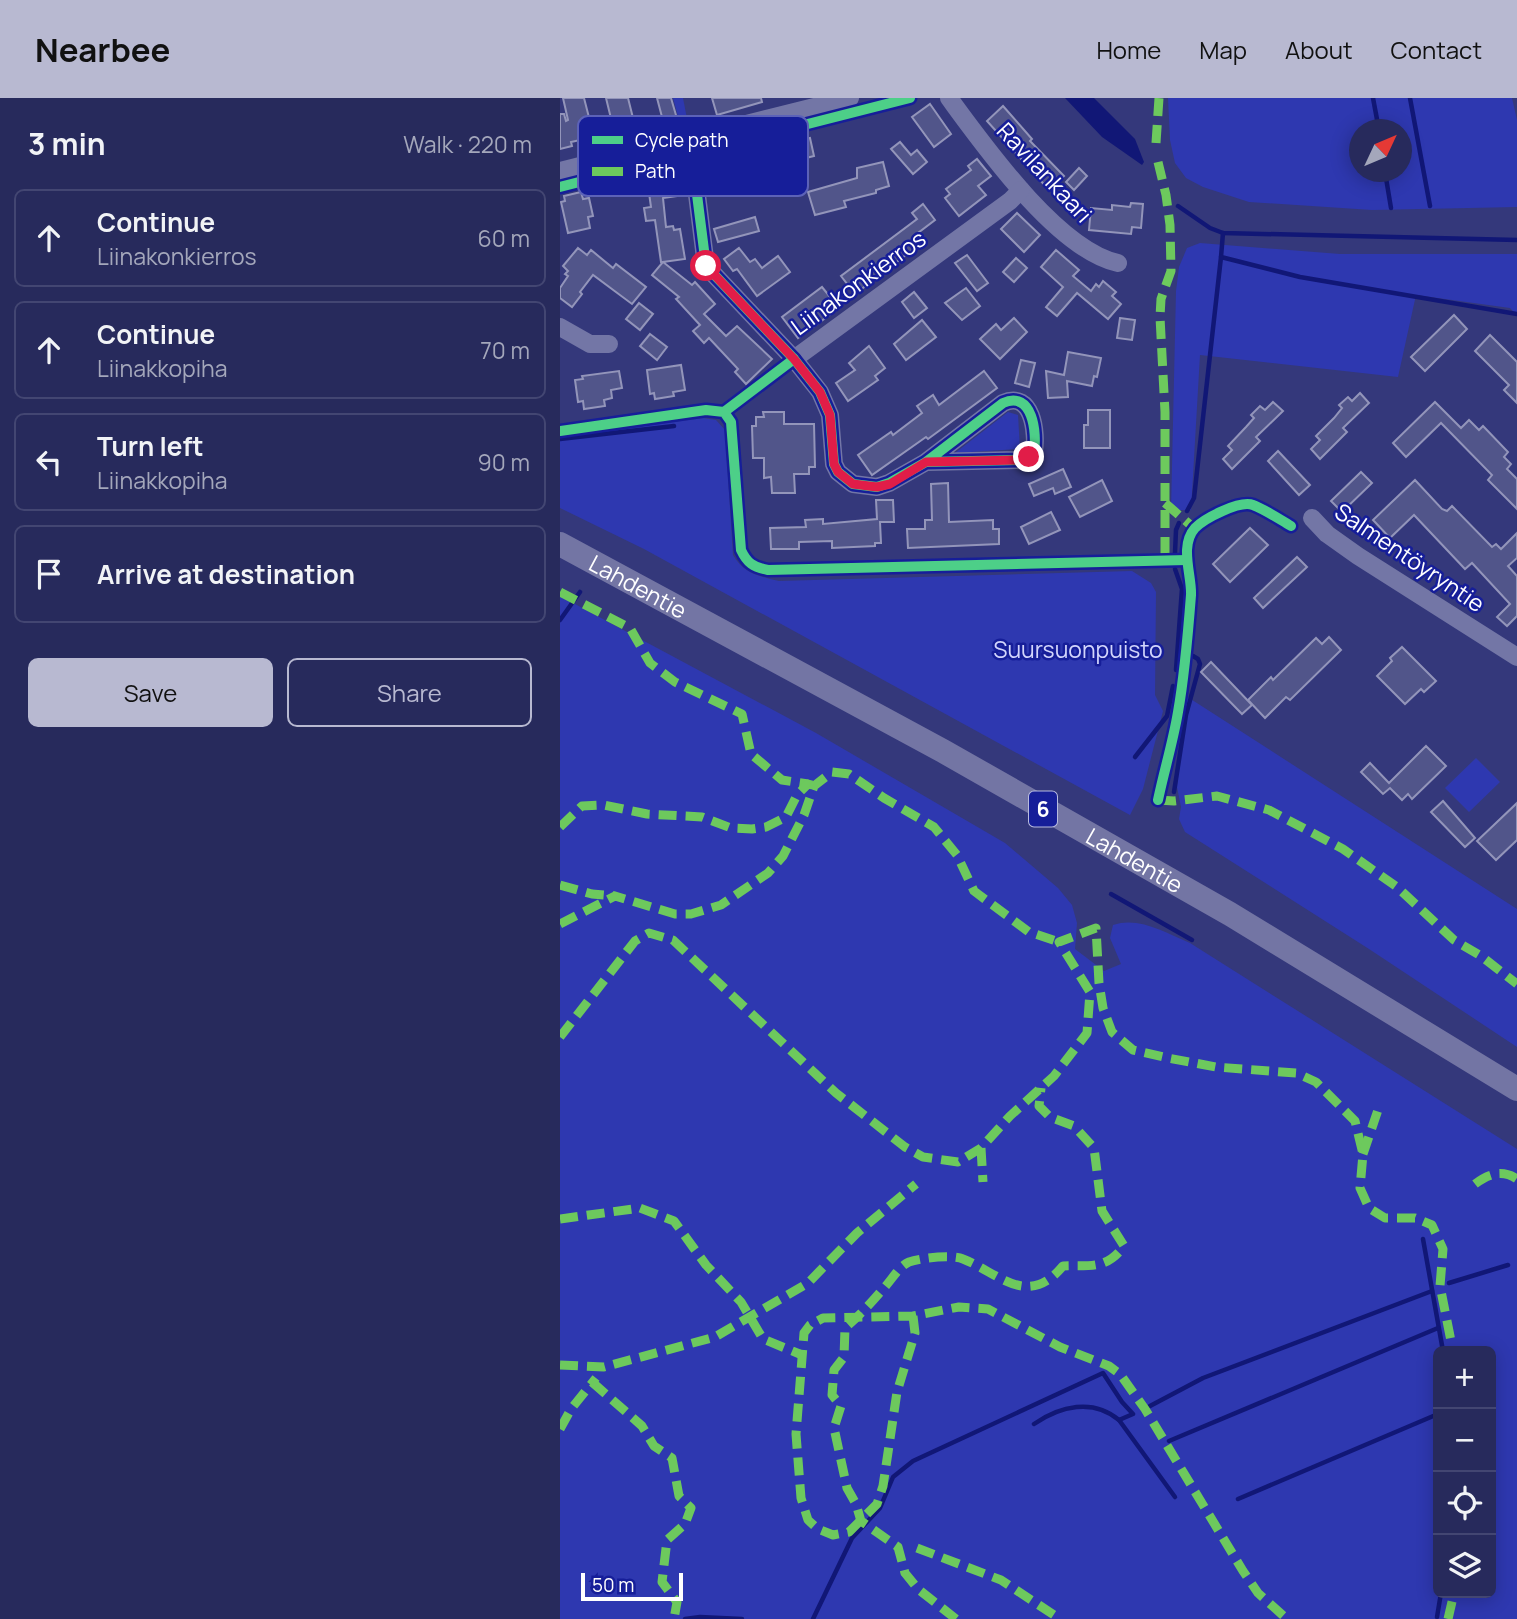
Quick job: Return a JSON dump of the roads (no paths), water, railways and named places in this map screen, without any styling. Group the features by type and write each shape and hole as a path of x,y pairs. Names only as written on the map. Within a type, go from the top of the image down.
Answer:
{"highway":[{"name":"Lahdentie","path":"560,544 943,751 1230,914 1517,1089"}],"street":[{"path":"780,116 850,98"},
{"name":"Ravilankaari","path":"950,98 991,156 1021,190 1078,243 1102,258 1118,263"},
{"path":"560,171 578,167"},
{"name":"Liinakonkierros","path":"697,196 706,266 794,359 1010,201 1021,190"},
{"path":"560,327 590,344 609,344"},
{"path":"794,359 827,404 834,464 838,472 845,479 862,486 890,484 926,462 1003,403 1017,402 1030,411 1035,443 1034,452 1029,457 1022,460 926,462"},
{"name":"Salmentöyryntie","path":"1312,518 1327,534 1357,556 1517,657"}],"waterway":[{"path":"1373,98 1377,119"},
{"path":"1410,98 1430,206"},
{"path":"1387,182 1391,208"},
{"path":"1178,206 1210,228 1223,233 1517,240"},
{"path":"1223,233 1221,257 1300,277 1517,314"},
{"path":"1187,511 1194,498 1221,257"},
{"path":"560,439 674,426"},
{"path":"1175,553 1179,523"},
{"path":"1175,569 1182,589 1176,670"},
{"path":"560,620 580,592"},
{"path":"1174,792 1186,715 1200,664 1193,656"},
{"path":"1135,757 1167,716 1173,686"},
{"path":"1111,894 1192,940"},
{"path":"1423,1239 1442,1346"},
{"path":"1449,1283 1508,1265"},
{"path":"1150,1406 1203,1378 1432,1291"},
{"path":"1169,1441 1438,1328"},
{"path":"813,1619 852,1538 880,1508 893,1477 913,1461 1103,1373 1133,1414 1119,1420 1098,1409 1076,1407 1055,1413 1034,1424"},
{"path":"1238,1499 1433,1416"},
{"path":"1119,1420 1175,1497"},
{"path":"1437,1617 1440,1598"},
{"path":"685,1619 742,1619"}],"park label":[{"name":"Suursuonpuisto","path":"1078,649"}]}
